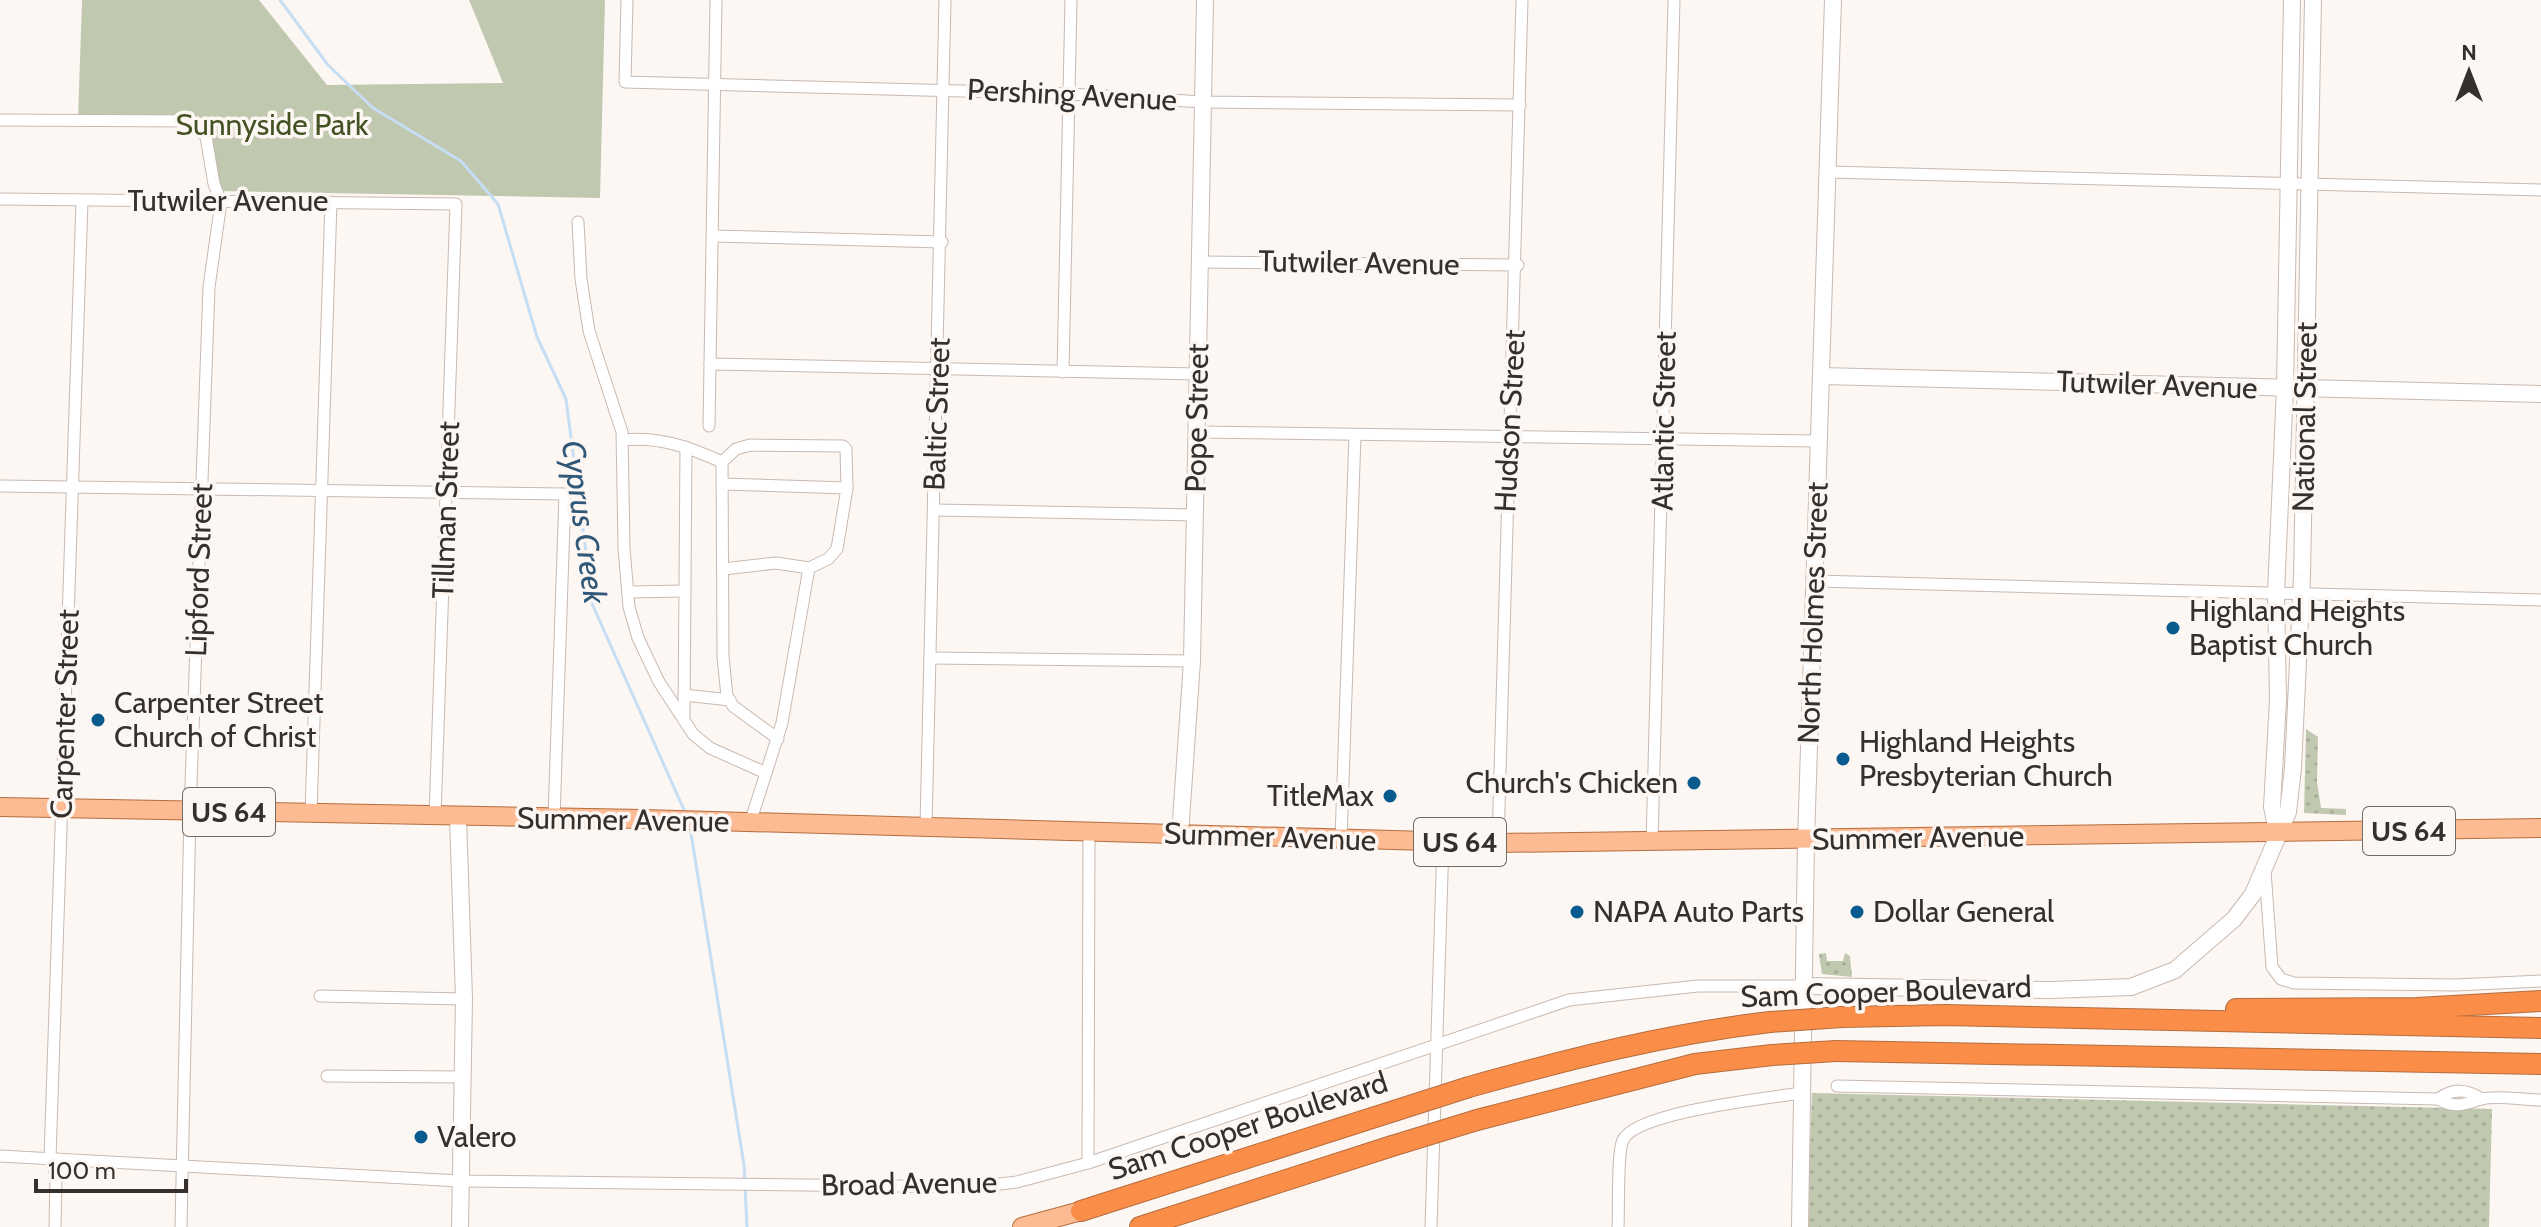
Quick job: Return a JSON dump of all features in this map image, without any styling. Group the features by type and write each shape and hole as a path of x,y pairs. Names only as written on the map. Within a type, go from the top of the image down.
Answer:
{"highway":[{"path":"2061,1017 2243,1009 2417,1008 2541,1001"},
{"name":"Sam Cooper Boulevard","path":"1081,1211 1469,1087 1600,1050 1687,1032 1842,1017 2061,1017 2541,1028"},
{"name":"Sam Cooper Boulevard","path":"1140,1227 1477,1120 1663,1071 1772,1055 1836,1051 2541,1064"}],"main road":[{"name":"Summer Avenue","path":"0,807 710,821 1498,843 1806,841 2541,828"},
{"name":"Sam Cooper Boulevard","path":"1022,1227 1081,1211"}],"street":[{"name":"Pershing Avenue","path":"627,0 625,82 943,89 1203,102 1520,105"},
{"path":"709,426 716,0"},
{"name":"Baltic Street","path":"926,827 942,242 945,0"},
{"path":"1063,372 1071,0"},
{"name":"Pope Street","path":"1180,835 1192,661 1205,0"},
{"name":"Hudson Street","path":"1498,843 1507,436 1518,265 1522,0"},
{"name":"Atlantic Street","path":"1652,843 1674,0"},
{"name":"North Holmes Street","path":"1800,1227 1806,841 1833,0"},
{"name":"National Street","path":"2277,831 2272,807 2278,700 2276,593 2285,388 2292,0"},
{"name":"National Street","path":"2313,0 2302,576 2288,812 2277,831 2265,870 2272,967 2281,979 2294,983 2541,981"},
{"path":"0,120 192,121 206,137 214,184 221,202"},
{"path":"1828,172 2541,190"},
{"name":"Tutwiler Avenue","path":"0,199 456,204"},
{"name":"Carpenter Street","path":"55,1227 56,1175 50,1158 82,201"},
{"name":"Lipford Street","path":"181,1227 190,812 209,287 221,202"},
{"path":"311,813 331,202"},
{"name":"Tillman Street","path":"435,816 456,204"},
{"path":"578,222 581,279 589,331 623,440 628,592 638,638 684,721 710,748 766,773"},
{"path":"713,236 942,242"},
{"name":"Tutwiler Avenue","path":"1201,262 1518,265"},
{"path":"710,364 1198,374"},
{"name":"Tutwiler Avenue","path":"1821,376 2541,394"},
{"path":"1197,432 1819,441"},
{"path":"1341,839 1355,435"},
{"path":"623,440 645,438 686,447 722,462"},
{"path":"723,569 776,563 809,568 828,559 837,549 847,488 846,449 843,446 750,445 736,449 722,462 723,657 730,700"},
{"path":"684,721 686,447"},
{"path":"723,484 847,488"},
{"path":"0,486 323,493 565,494 554,818"},
{"path":"935,510 1195,515"},
{"path":"750,823 778,739 809,568"},
{"path":"1815,581 2541,600"},
{"path":"628,592 685,591"},
{"path":"930,658 1192,661"},
{"path":"684,695 730,700 763,730 778,739"},
{"path":"458,817 464,999 460,1227"},
{"path":"1088,1163 1089,832"},
{"path":"1431,1227 1443,842"},
{"name":"Broad Avenue","path":"0,1156 460,1181 975,1187 1017,1182 1088,1163 1569,1000 1698,986 2050,990 2119,989 2147,984 2175,970 2234,919 2265,870"},
{"path":"320,996 464,999"},
{"path":"327,1076 463,1077"},
{"path":"1837,1086 2438,1099 2450,1091 2470,1091 2482,1099 2541,1100"},
{"path":"1618,1227 1622,1140 1634,1126 1692,1110 1801,1093"}],"green space":[{"name":"Sunnyside Park","path":"82,0 259,0 327,85 503,83 469,0 605,0 600,198 217,191 206,137 192,122 78,120"},
{"path":"2306,729 2318,737 2317,782 2321,808 2346,809 2346,815 2304,813"},
{"path":"1826,953 1827,961 1843,961 1845,953 1850,956 1852,977 1822,974 1819,954"},
{"path":"1812,1093 2492,1109 2489,1227 1807,1227"}],"waterway":[{"name":"Cyprus Creek","path":"280,0 328,65 373,108 461,161 498,204 537,337 566,399 593,606 685,812"},
{"name":"Cyprus Creek","path":"690,827 744,1165 747,1227"}],"place":[{"name":"Highland Heights Baptist Church","path":"2173,628"},
{"name":"Carpenter Street Church of Christ","path":"98,720"},
{"name":"Highland Heights Presbyterian Church","path":"1843,759"},
{"name":"Church's Chicken","path":"1694,783"},
{"name":"TitleMax","path":"1390,796"},
{"name":"NAPA Auto Parts","path":"1577,912"},
{"name":"Dollar General","path":"1857,912"},
{"name":"Valero","path":"421,1137"}]}
